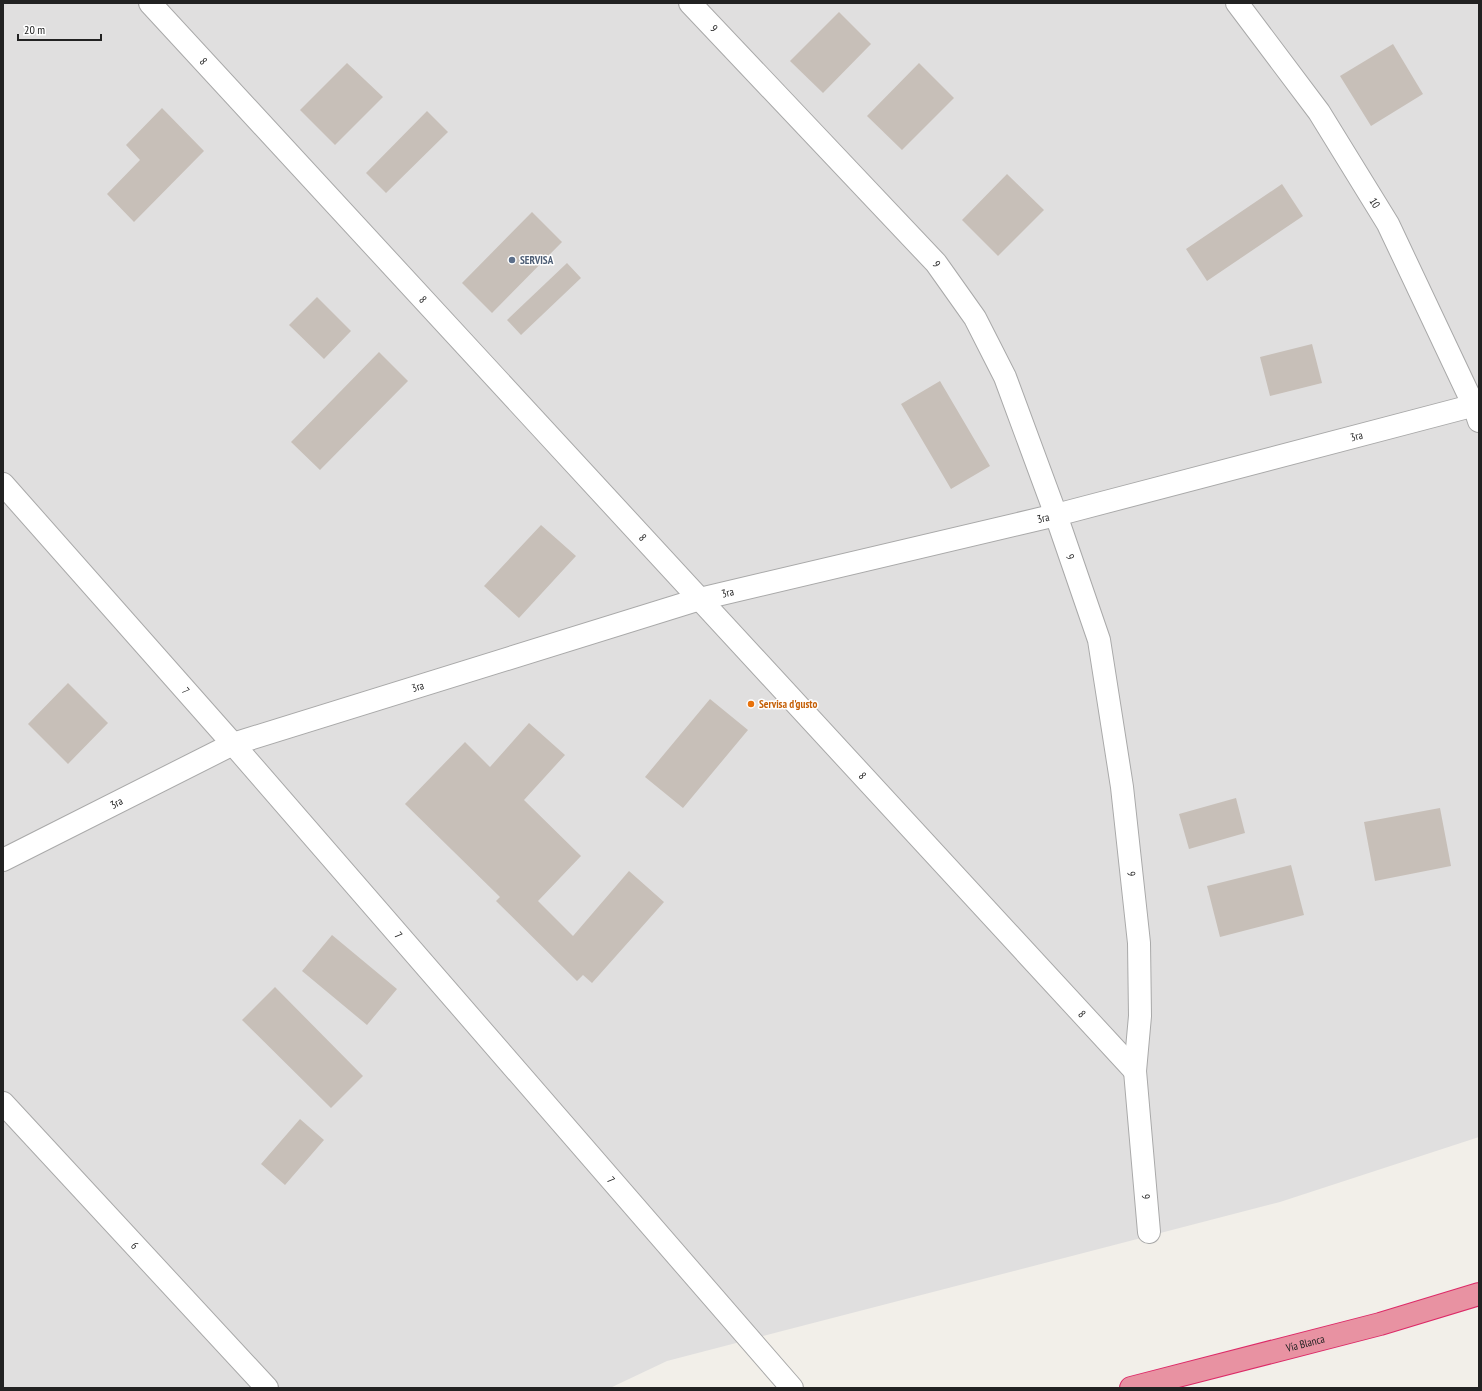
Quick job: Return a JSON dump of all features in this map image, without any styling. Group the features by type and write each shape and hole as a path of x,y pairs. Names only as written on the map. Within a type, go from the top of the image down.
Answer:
{"highway":[{"name":"Vía Blanca","path":"1131,1388 1380,1324 1479,1294"}],"street":[{"name":"8","path":"150,3 1135,1071"},
{"name":"9","path":"690,3 940,269 975,318 1005,377 1056,515 1099,640 1122,787 1139,942 1140,1016 1135,1071 1149,1232"},
{"name":"10","path":"1237,3 1318,112 1388,224 1477,410"},
{"name":"3ra","path":"3,860 233,744 700,599 1056,515 1477,410"},
{"name":"7","path":"3,484 233,744 792,1388"},
{"name":"6","path":"3,1103 267,1388"}],"shaded area":[{"path":"3,3 1479,3 1479,1137 1280,1202 667,1361 610,1388 3,1388"}],"building":[{"path":"839,12 871,44 823,93 790,61"},
{"path":"1393,44 1423,94 1371,126 1340,76"},
{"path":"347,63 383,97 335,145 300,110"},
{"path":"919,63 954,98 902,150 867,116"},
{"path":"162,108 204,151 134,222 107,194 140,160 126,145"},
{"path":"427,111 448,132 386,193 366,173"},
{"path":"1007,174 1044,210 998,256 962,220"},
{"path":"1282,184 1303,216 1207,281 1186,249"},
{"path":"532,212 562,242 492,313 462,283"},
{"path":"567,263 581,278 521,335 507,320"},
{"path":"317,297 351,331 324,359 289,325"},
{"path":"1312,344 1322,383 1270,396 1260,357"},
{"path":"379,352 408,381 320,470 291,442"},
{"path":"940,381 990,466 951,489 901,404"},
{"path":"541,525 576,556 519,618 484,586"},
{"path":"68,683 108,723 68,764 28,724"},
{"path":"710,699 748,730 683,808 645,777"},
{"path":"529,723 565,755 524,800 581,856 538,901 573,936 629,871 664,902 592,983 583,975 577,981 496,901 500,897 405,804 465,742 490,767"},
{"path":"1236,798 1245,833 1189,849 1179,814"},
{"path":"1440,808 1451,866 1375,881 1364,822"},
{"path":"1291,865 1304,915 1220,937 1207,886"},
{"path":"332,935 397,989 367,1025 302,971"},
{"path":"275,987 363,1076 331,1108 242,1020"},
{"path":"300,1119 324,1140 285,1185 261,1164"}],"place":[{"name":"SERVISA","path":"512,260"},
{"name":"Servisa d'gusto","path":"751,704"}]}
